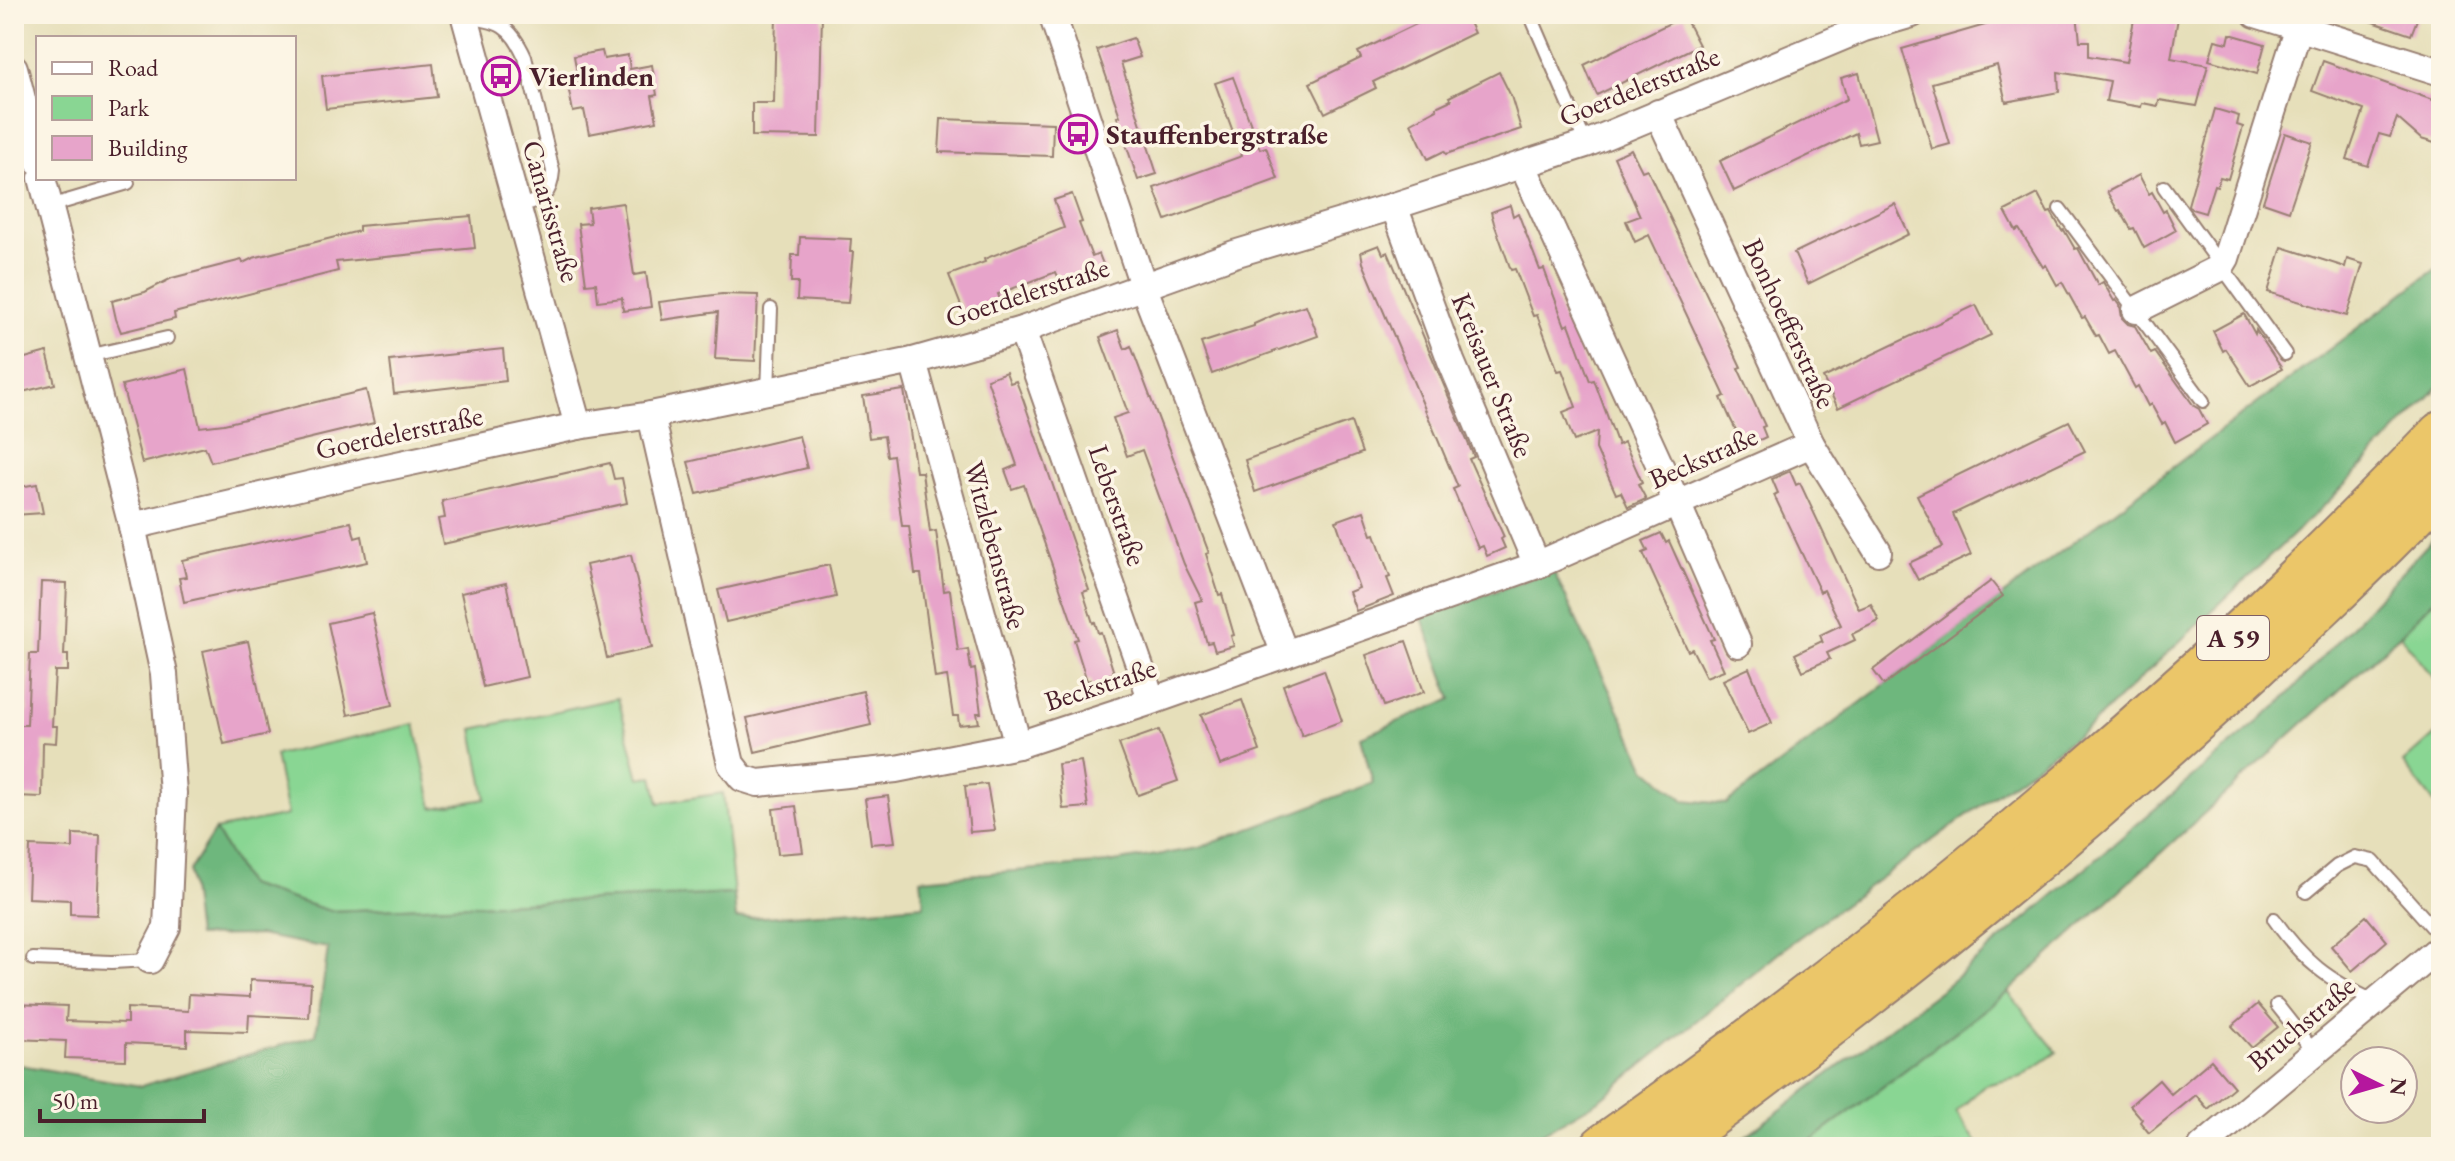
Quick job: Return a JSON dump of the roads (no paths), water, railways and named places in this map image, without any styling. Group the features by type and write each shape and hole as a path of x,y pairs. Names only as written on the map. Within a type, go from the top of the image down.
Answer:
{"highway":[{"name":"A 59","path":"1603,1147 1789,1012 2015,831 2282,594 2368,511 2441,434"},
{"name":"A 59","path":"1666,1147 1819,1033 2033,863 2301,625 2441,486"}],"street":[{"path":"1052,14 1144,288 1285,654"},
{"name":"Goerdelerstraße","path":"132,526 578,426 651,415 913,361 1022,330 1234,254 1586,144 1864,28 1912,14"},
{"path":"2256,14 2438,69"},
{"name":"Canarisstraße","path":"464,16 578,426"},
{"path":"2136,310 2220,268 2226,258 2299,27"},
{"path":"14,68 36,153"},
{"name":"Bonhoefferstraße","path":"1658,113 1811,444 1878,552"},
{"path":"1523,166 1738,644"},
{"path":"43,180 132,526 164,674 173,793 167,927 150,960"},
{"name":"Kreisauer Straße","path":"1394,206 1451,361 1537,565"},
{"name":"Leberstraße","path":"1022,330 1152,701"},
{"name":"Witzlebenstraße","path":"913,361 1018,745"},
{"name":"Beckstraße","path":"651,415 731,764 742,778 758,783 896,769 1018,745 1537,565 1811,444"},
{"name":"Bruchstraße","path":"2202,1147 2441,947"}],"lane":[{"path":"1530,14 1586,144"},
{"path":"464,16 488,19 504,26 518,40 525,57 553,171 547,194 518,207"},
{"path":"50,206 128,183"},
{"path":"2164,187 2285,354"},
{"path":"2060,209 2203,401"},
{"path":"768,392 771,309"},
{"path":"88,356 167,338"},
{"path":"2306,892 2337,866 2355,857 2373,861 2441,937"},
{"path":"2274,919 2291,944 2310,962 2341,986 2376,1002"},
{"path":"33,959 150,960"},
{"path":"2277,1005 2315,1053"}],"place":[{"name":"Vierlinden","path":"501,76"},
{"name":"Stauffenbergstraße","path":"1078,134"}]}
